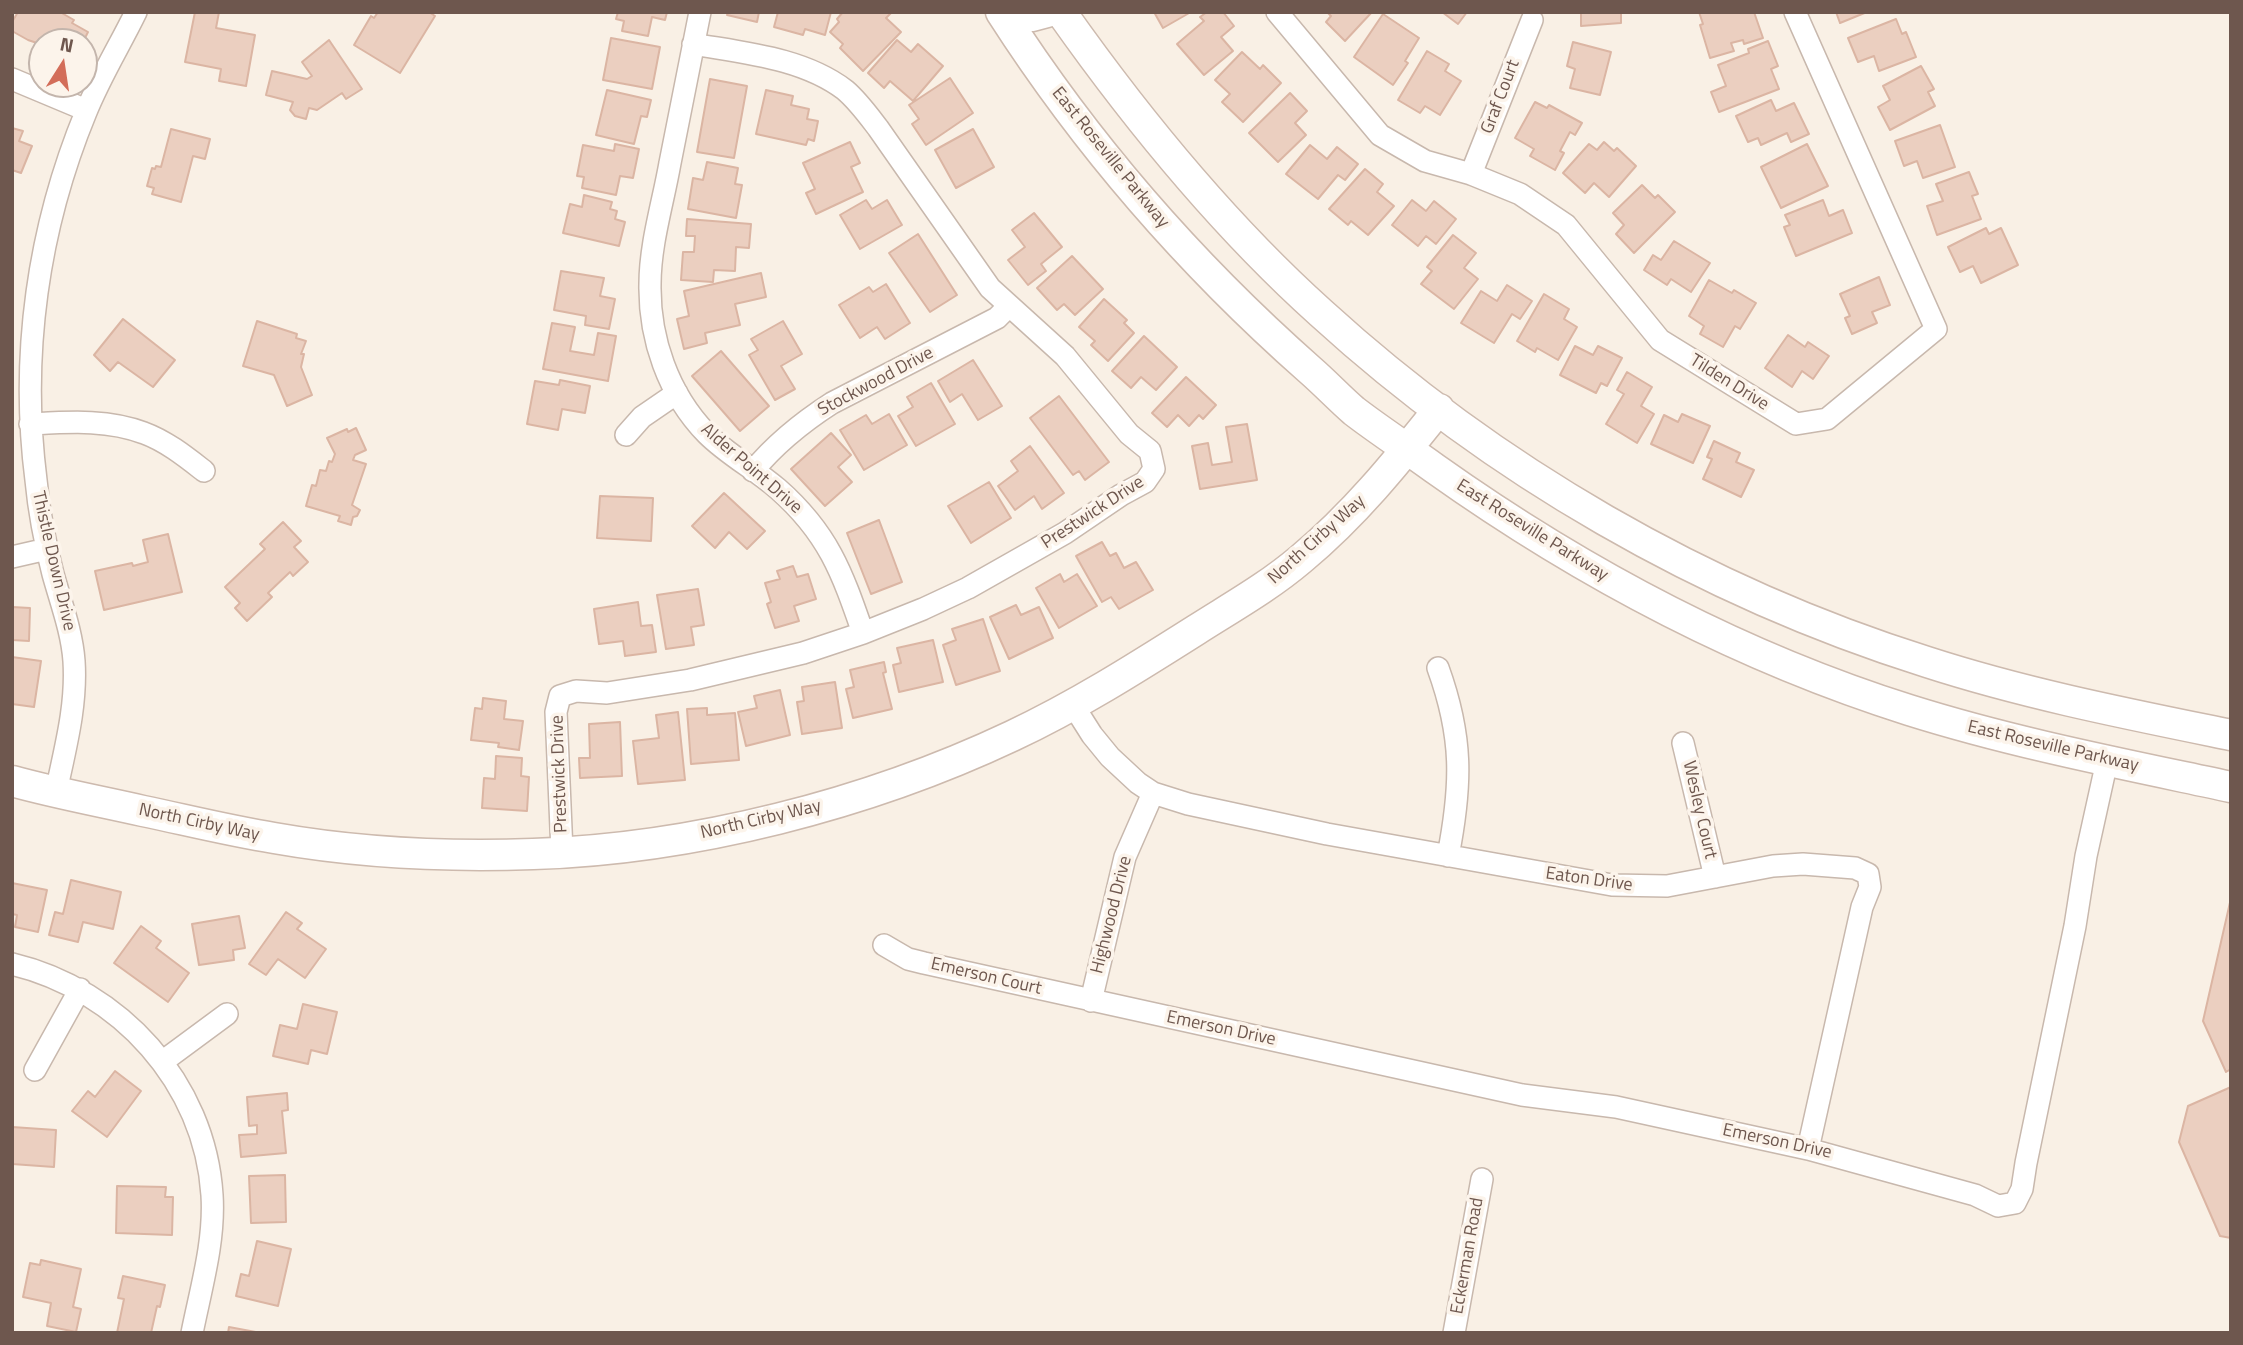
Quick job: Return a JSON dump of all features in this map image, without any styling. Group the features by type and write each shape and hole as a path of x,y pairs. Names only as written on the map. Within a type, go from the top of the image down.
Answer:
{"main road":[{"name":"East Roseville Parkway","path":"1001,12 1046,80 1113,168 1252,318 1353,409 1492,509 1586,567 1694,624 1831,682 1906,709 2015,740 2231,787"},
{"path":"1027,12 1032,16 1047,12"},
{"path":"1061,12 1121,96 1219,212 1321,314 1439,409 1524,469 1612,524 1773,605 1860,639 1982,679 2051,697 2231,735"},
{"name":"North Cirby Way","path":"12,781 233,830 330,846 445,853 562,852 704,834 797,814 924,773 1014,735 1136,669 1266,586 1331,532 1387,475 1439,409"}],"street":[{"name":"Thistle Down Drive","path":"56,792 72,712 75,674 70,635 47,549 36,482 30,424 33,329 43,252 58,191 86,110 136,12"},
{"name":"Alder Point Drive","path":"699,12 652,257 650,305 659,351 677,393 707,434 776,488 819,532 834,556 863,633"},
{"name":"Tilden Drive","path":"1277,12 1380,135 1425,161 1471,174 1520,194 1566,225 1660,340 1796,424 1828,419 1936,329 1796,12"},
{"name":"Graf Court","path":"1471,174 1532,20"},
{"name":"Prestwick Drive","path":"562,852 556,712 560,696 576,691 607,693 690,680 803,653 863,633 923,609 1014,564 1145,482 1154,469 1150,451 1129,434 1086,379 1065,356 990,288 862,106 844,90 795,65 693,44"},
{"path":"12,79 86,110"},
{"name":"Stockwood Drive","path":"753,471 786,435 832,403 997,318 1009,306"},
{"path":"626,435 642,417 677,393"},
{"path":"30,424 117,424 146,433 204,471"},
{"path":"12,557 47,549"},
{"path":"1438,668 1452,710 1459,751 1457,803 1448,856"},
{"name":"Eaton Drive","path":"1073,705 1104,752 1123,771 1153,793 1188,804 1315,831 1612,885 1667,886 1773,866 1803,864 1855,868 1868,874 1870,887 1862,907 1808,1149"},
{"name":"Wesley Court","path":"1683,743 1715,877"},
{"name":"Emerson Drive","path":"1091,1000 1522,1095 1616,1107 1808,1149 1975,1195 1998,1206 2015,1203 2022,1189 2107,761"},
{"name":"Highwood Drive","path":"1091,1000 1121,870 1153,793"},
{"name":"Emerson Court","path":"884,945 908,959 1091,1000"},
{"path":"12,964 37,970 80,989 125,1021 162,1062 183,1094 200,1133 212,1196 211,1228 191,1333"},
{"path":"35,1070 80,989"},
{"path":"162,1062 227,1014"},
{"name":"Eckerman Road","path":"1454,1333 1482,1179"}],"building":[{"path":"18,12 60,12 74,20 72,23 81,28 28,28 28,40 12,31 12,22"},
{"path":"195,12 219,12 216,28 255,35 246,86 219,81 221,69 185,62"},
{"path":"378,12 429,12 435,16 400,73 354,45 371,16 374,18"},
{"path":"618,12 667,12 665,20 652,17 648,36 622,31 624,21 616,19"},
{"path":"728,12 759,12 757,22 727,15"},
{"path":"778,12 831,12 825,35 805,29 803,35 774,27"},
{"path":"843,12 892,12 886,18 901,32 863,71 840,48 843,44 830,32"},
{"path":"1154,12 1191,12 1163,28"},
{"path":"1207,12 1223,12 1234,26 1221,37 1233,51 1204,75 1177,44 1204,21 1200,17"},
{"path":"1327,12 1372,12 1345,41 1326,22 1331,16"},
{"path":"1442,12 1467,12 1458,24"},
{"path":"1581,12 1621,12 1621,23 1581,26"},
{"path":"1699,12 1754,12 1763,38 1744,44 1743,40 1731,43 1734,51 1710,58"},
{"path":"1836,12 1867,12 1840,23"},
{"path":"1383,14 1419,38 1405,61 1408,63 1393,85 1354,57"},
{"path":"1896,19 1902,34 1906,32 1916,57 1879,71 1874,56 1858,62 1848,38"},
{"path":"611,38 660,47 652,89 603,80"},
{"path":"329,40 362,89 346,99 342,93 317,110 309,108 306,119 295,116 290,110 293,102 266,95 272,71 307,79 312,76 302,62"},
{"path":"897,40 911,52 918,44 943,66 913,101 890,81 884,88 868,73"},
{"path":"1768,41 1778,66 1771,69 1779,89 1719,112 1711,92 1726,86 1718,65 1749,53 1748,49"},
{"path":"1573,42 1611,52 1600,95 1570,88 1575,69 1567,66"},
{"path":"1427,51 1449,64 1445,71 1461,81 1440,115 1425,106 1420,113 1398,100"},
{"path":"1242,52 1260,69 1263,65 1281,83 1243,122 1222,102 1230,94 1215,80"},
{"path":"1921,66 1934,89 1928,92 1935,106 1890,130 1878,107 1890,100 1883,86"},
{"path":"950,78 973,113 926,145 912,124 919,119 909,105"},
{"path":"710,79 747,86 734,158 697,152"},
{"path":"607,90 651,100 647,117 641,116 634,144 596,135"},
{"path":"766,90 793,96 791,105 809,109 807,119 818,121 814,141 808,139 806,145 756,134"},
{"path":"1290,93 1307,111 1295,123 1306,135 1278,162 1249,133"},
{"path":"1771,100 1776,111 1794,103 1809,134 1791,142 1787,133 1761,145 1758,138 1748,142 1736,116"},
{"path":"1535,102 1547,108 1549,105 1582,123 1575,135 1570,132 1560,151 1564,153 1555,170 1530,156 1534,149 1515,138"},
{"path":"1940,125 1955,167 1923,178 1917,161 1904,166 1895,141"},
{"path":"12,128 23,131 19,141 32,146 21,173 12,170"},
{"path":"171,129 210,139 205,159 193,156 181,202 152,194 154,188 147,186 152,168 161,167"},
{"path":"973,129 994,167 956,188 935,150"},
{"path":"850,142 860,163 851,167 863,192 816,214 806,193 815,189 803,163"},
{"path":"1604,142 1614,151 1617,148 1636,166 1609,197 1594,183 1585,193 1563,173 1589,144 1597,150"},
{"path":"615,144 639,149 633,178 620,176 616,195 582,188 584,177 577,176 583,145 614,151"},
{"path":"1807,144 1828,186 1781,208 1761,167"},
{"path":"1310,145 1327,159 1337,147 1358,164 1345,180 1338,175 1318,199 1286,174"},
{"path":"707,162 738,168 735,184 742,185 736,218 688,209 693,178 703,180"},
{"path":"1365,169 1383,184 1377,192 1394,206 1368,235 1351,221 1348,225 1329,209"},
{"path":"1969,172 1978,194 1972,196 1981,219 1937,235 1927,206 1943,201 1936,184"},
{"path":"1642,185 1655,198 1658,195 1675,212 1634,253 1616,234 1624,225 1613,213"},
{"path":"584,195 612,202 610,209 617,211 615,219 625,222 619,246 563,233 570,204 582,207"},
{"path":"866,200 872,209 887,200 902,225 860,249 840,215"},
{"path":"1412,200 1426,211 1434,201 1456,219 1436,244 1426,236 1418,246 1392,225"},
{"path":"1823,200 1829,216 1843,210 1852,233 1796,256 1784,227 1790,225 1785,215"},
{"path":"1034,213 1062,247 1041,264 1046,271 1028,285 1008,260 1025,247 1012,230"},
{"path":"687,219 751,224 749,248 736,247 735,271 714,270 713,282 681,280 683,252 694,252 695,236 686,236"},
{"path":"1986,228 1989,234 2001,228 2018,265 1981,283 1973,266 1960,272 1948,247"},
{"path":"918,234 957,295 930,312 889,253"},
{"path":"1453,235 1476,253 1464,268 1478,279 1454,309 1421,284 1432,271 1427,267"},
{"path":"1674,241 1710,263 1691,292 1671,279 1667,285 1644,270 1653,255 1661,260"},
{"path":"1072,256 1103,289 1075,315 1064,304 1057,310 1037,288"},
{"path":"561,271 604,278 600,296 615,299 609,329 585,325 586,316 554,310"},
{"path":"761,273 766,297 735,304 740,325 705,333 707,343 684,349 677,319 689,316 684,291"},
{"path":"1879,277 1890,305 1872,312 1877,323 1852,334 1845,318 1850,316 1840,294"},
{"path":"1709,280 1756,303 1740,329 1735,326 1723,347 1700,334 1704,326 1689,316"},
{"path":"886,284 910,323 885,339 877,327 860,338 839,305 869,287 873,292"},
{"path":"1507,285 1532,301 1520,319 1512,314 1494,343 1461,323 1481,291 1497,301"},
{"path":"1544,294 1569,309 1564,319 1577,327 1558,360 1537,348 1535,352 1517,341"},
{"path":"1104,299 1127,320 1124,323 1134,333 1108,361 1091,345 1095,341 1079,327"},
{"path":"123,319 175,360 153,387 118,362 110,371 94,355"},
{"path":"257,321 297,334 296,338 306,341 301,354 304,354 301,367 312,395 287,406 274,375 243,366"},
{"path":"783,321 802,354 781,366 795,389 775,400 749,355 758,350 751,339"},
{"path":"552,323 575,327 570,351 594,355 598,333 616,336 608,381 543,369"},
{"path":"1788,335 1805,347 1808,342 1829,356 1813,379 1802,371 1792,387 1765,368"},
{"path":"1144,336 1177,367 1156,390 1141,377 1131,388 1112,371"},
{"path":"1575,346 1593,355 1598,346 1622,358 1607,386 1601,383 1596,393 1560,375"},
{"path":"721,351 769,406 740,431 692,376"},
{"path":"973,360 1002,406 978,420 962,394 950,402 938,381"},
{"path":"1627,372 1652,387 1641,406 1654,414 1637,443 1606,424 1624,394 1617,390"},
{"path":"1186,377 1216,405 1203,419 1199,415 1189,426 1178,415 1167,427 1152,413"},
{"path":"560,380 590,386 585,413 562,409 558,430 527,424 535,381 559,385"},
{"path":"931,383 955,424 916,446 898,416 913,407 907,397"},
{"path":"1059,396 1109,462 1085,480 1079,471 1073,475 1030,418"},
{"path":"889,414 907,445 864,470 840,430 866,415 872,424"},
{"path":"1682,414 1710,426 1693,463 1651,444 1664,415 1678,422"},
{"path":"1247,424 1257,480 1200,489 1192,446 1208,443 1212,465 1232,462 1226,427"},
{"path":"356,428 366,450 355,455 353,460 366,464 352,505 360,510 357,516 353,517 351,525 338,521 340,516 306,506 320,470 326,471 335,454 327,438"},
{"path":"831,433 851,455 838,467 852,482 825,506 791,469"},
{"path":"1714,441 1740,453 1736,462 1754,470 1741,497 1703,479 1712,459 1707,457"},
{"path":"1030,446 1064,493 1042,509 1034,496 1015,510 998,486 1018,471 1011,461"},
{"path":"989,482 1011,518 971,543 948,506"},
{"path":"724,493 765,531 747,549 729,532 715,548 692,526"},
{"path":"600,496 653,498 651,541 597,538"},
{"path":"879,520 902,582 871,594 847,533"},
{"path":"283,522 301,541 294,547 308,562 293,576 290,572 268,593 272,597 247,621 235,608 240,603 225,587 265,549 260,544"},
{"path":"168,534 182,592 104,610 95,571 148,562 143,540"},
{"path":"1102,542 1110,556 1116,553 1124,568 1136,562 1153,590 1119,609 1111,597 1102,602 1076,556"},
{"path":"793,566 797,577 808,574 816,599 794,606 799,621 775,628 767,604 771,602 765,583 780,579 777,571"},
{"path":"1060,574 1064,582 1077,574 1097,606 1059,628 1036,588"},
{"path":"698,589 704,625 691,627 694,645 666,649 657,595"},
{"path":"638,602 641,626 652,625 656,652 625,656 623,641 599,644 594,609"},
{"path":"1016,605 1021,615 1039,607 1053,638 1009,659 990,617"},
{"path":"12,607 30,608 29,641 12,640"},
{"path":"983,619 1000,671 956,685 943,645 956,640 952,629"},
{"path":"933,640 943,682 899,692 893,665 901,663 897,648"},
{"path":"12,657 41,661 34,707 12,704"},
{"path":"884,662 886,672 883,673 892,709 853,718 846,689 854,687 850,670"},
{"path":"835,682 842,728 802,734 797,702 804,701 802,687"},
{"path":"780,690 790,735 746,746 738,712 757,708 754,696"},
{"path":"483,698 506,701 504,719 523,721 519,750 498,747 499,743 471,740 475,708 482,709"},
{"path":"707,708 707,715 735,713 739,760 691,764 687,709"},
{"path":"678,712 685,780 638,784 633,741 659,738 656,715"},
{"path":"620,722 622,776 580,778 579,758 590,758 589,724"},
{"path":"496,756 522,758 521,776 529,777 527,811 482,808 484,778 495,779"},
{"path":"71,880 121,892 113,929 83,922 78,942 49,935 55,912 63,914"},
{"path":"12,883 47,890 38,932 15,927 17,915 12,914"},
{"path":"2231,898 2231,1069 2226,1072 2203,1021"},
{"path":"286,912 302,923 297,929 326,949 305,978 278,959 266,975 249,964"},
{"path":"239,916 245,948 233,950 234,960 199,965 192,924"},
{"path":"141,926 161,941 156,948 189,973 168,1002 114,963"},
{"path":"303,1004 337,1012 327,1054 311,1050 308,1064 273,1056 280,1025 297,1029"},
{"path":"115,1071 141,1091 107,1137 72,1111 88,1091 95,1097"},
{"path":"2231,1087 2231,1238 2220,1236 2179,1142 2188,1106"},
{"path":"287,1093 288,1110 282,1111 286,1153 241,1157 239,1135 257,1134 257,1125 249,1126 247,1097"},
{"path":"12,1127 56,1130 54,1167 12,1164"},
{"path":"285,1175 286,1222 251,1223 249,1176"},
{"path":"117,1186 166,1187 165,1197 173,1197 172,1235 116,1233"},
{"path":"257,1241 291,1249 278,1306 236,1296 241,1274 249,1276"},
{"path":"41,1260 81,1269 73,1307 81,1309 76,1332 47,1326 51,1303 23,1297 30,1263 40,1265"},
{"path":"123,1276 165,1285 151,1333 117,1333 124,1299 118,1298"},
{"path":"229,1327 261,1333 228,1333"}]}
